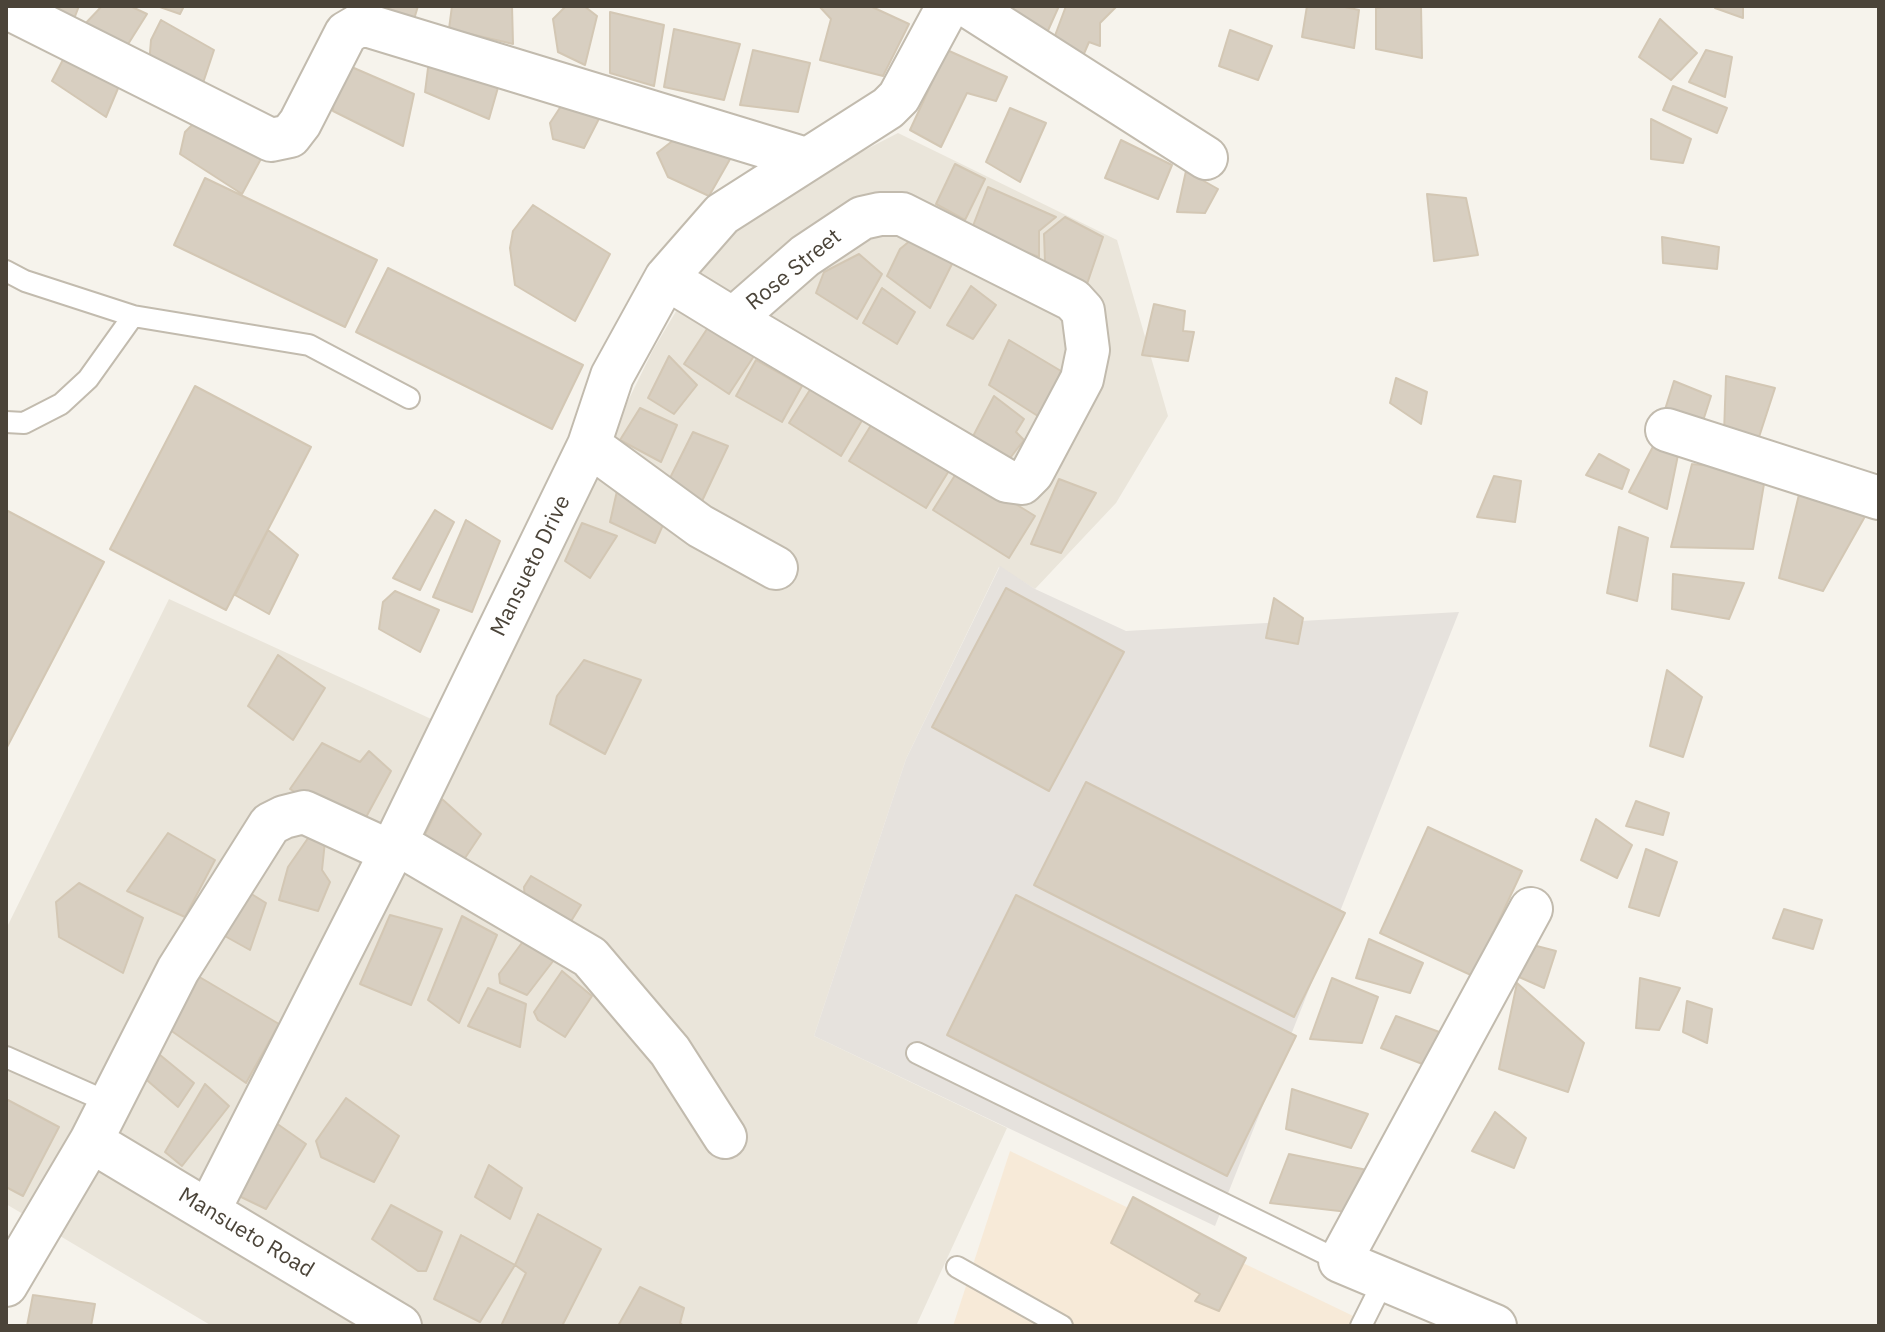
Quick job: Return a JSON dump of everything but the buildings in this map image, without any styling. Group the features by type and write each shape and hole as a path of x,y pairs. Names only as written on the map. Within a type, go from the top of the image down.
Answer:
{"street":[{"name":"Mansueto Drive","path":"209,1210 394,848 589,445 612,376 666,278 722,214 878,116 899,97 948,6"},
{"path":"968,6 1206,158"},
{"path":"6,7 271,140 290,136 300,123 346,33 358,26 369,26 806,159"},
{"name":"Rose Street","path":"902,214 1073,300 1083,311 1088,350 1082,379 1032,473 1022,483 1007,481 733,319 805,256 862,218 902,214"},
{"path":"666,278 733,319"},
{"path":"1667,430 1879,498"},
{"path":"589,445 700,526 776,568"},
{"path":"6,1285 91,1141 178,970 270,824 304,812 394,848 590,957 670,1051 725,1137"},
{"path":"1495,1326 1340,1261 1531,909"},
{"name":"Mansueto Road","path":"91,1141 400,1326"}],"lane":[{"path":"6,271 25,281 133,316 309,345 409,398"},
{"path":"6,422 24,423 61,404 88,379 133,316"},
{"path":"917,1053 1340,1261"},
{"path":"6,1057 110,1103"},
{"path":"957,1267 1062,1326"},
{"path":"1361,1326 1384,1280"}],"shaded area":[{"path":"898,133 1117,240 1168,416 1116,503 1035,589 999,567 906,759 814,1036 1007,1128 916,1326 212,1326 6,1204 6,929 169,599 464,734 653,350 731,219"},
{"path":"1000,566 1035,589 1126,631 1459,612 1215,1226 814,1036 906,759"},
{"path":"1010,1151 1374,1326 953,1326"}]}
